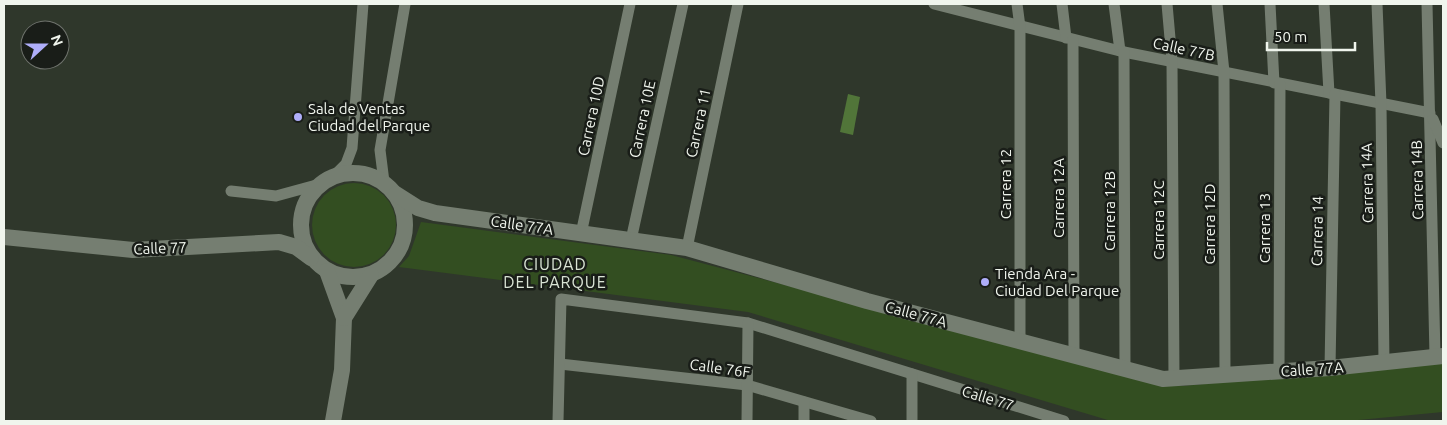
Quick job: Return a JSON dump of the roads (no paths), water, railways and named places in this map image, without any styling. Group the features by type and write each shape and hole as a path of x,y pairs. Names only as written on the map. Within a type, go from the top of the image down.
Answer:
{"street":[{"path":"335,176 346,164 352,148 363,4"},
{"path":"384,182 380,150 405,4"},
{"name":"Carrera 10D","path":"581,234 630,4"},
{"name":"Carrera 10E","path":"631,240 683,4"},
{"name":"Carrera 11","path":"687,248 738,4"},
{"name":"Calle 77B","path":"934,4 959,6 1020,27 1122,52 1430,113"},
{"name":"Carrera 12","path":"1017,4 1020,27 1020,342"},
{"name":"Carrera 12A","path":"1062,4 1070,39 1074,356"},
{"name":"Carrera 12B","path":"1114,4 1122,52 1125,370"},
{"name":"Carrera 12C","path":"1167,4 1172,62 1174,379"},
{"name":"Carrera 12D","path":"1217,4 1224,72 1225,375"},
{"name":"Carrera 13","path":"1270,4 1277,84 1279,371"},
{"name":"Carrera 14","path":"1324,4 1332,94 1330,368"},
{"name":"Carrera 14A","path":"1377,4 1381,104 1384,363"},
{"name":"Carrera 14B","path":"1427,4 1439,356"},
{"path":"1430,113 1443,143"},
{"path":"231,192 276,196 320,184 335,176 352,172 369,175 384,182 396,194 405,217 404,241 396,256 385,268 371,275 356,278 341,277 326,271 313,259 304,245 301,228 302,212 309,196 320,184"},
{"name":"Calle 77A","path":"396,194 418,208 435,213 687,248 867,301 1163,379 1330,368 1439,356"},
{"name":"Calle 77","path":"4,237 133,250 279,242 296,247 313,259"},
{"path":"326,271 344,318 342,370 333,421"},
{"path":"344,318 371,275"},
{"name":"Calle 77","path":"560,364 561,299 748,323 1064,421"},
{"path":"746,421 748,323"},
{"path":"558,421 560,364"},
{"name":"Calle 76F","path":"560,364 748,385 872,421"},
{"path":"912,374 912,421"},
{"path":"804,402 804,421"}],"place":[{"name":"Sala de Ventas Ciudad del Parque","path":"298,117"},
{"name":"Tienda Ara - Ciudad Del Parque","path":"985,282"}],"district":[{"name":"CIUDAD DEL PARQUE","path":"555,273"}]}
